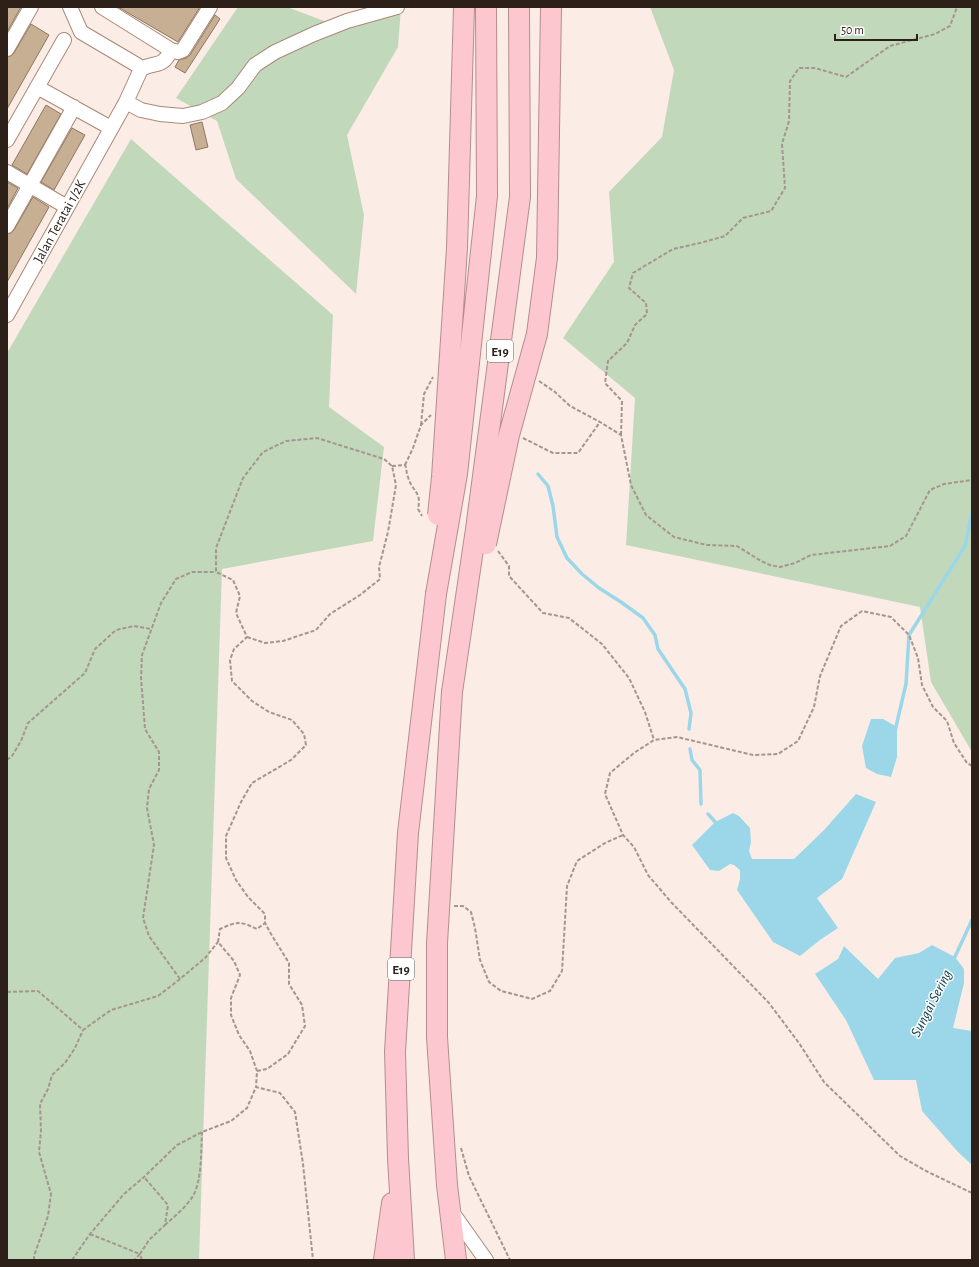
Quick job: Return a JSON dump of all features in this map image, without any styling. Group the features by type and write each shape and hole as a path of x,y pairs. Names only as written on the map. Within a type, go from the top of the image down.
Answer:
{"highway":[{"path":"436,594 435,535 442,477 457,248 464,7"},
{"name":"E19","path":"404,1260 398,1158 396,1052 408,833 436,594 457,474 487,196 486,7"},
{"name":"E19","path":"456,1260 452,1211 447,1185 437,1037 438,907 452,692 476,529 520,197 519,7"},
{"path":"452,692 510,435 537,334 547,258 551,7"},
{"path":"384,1260 398,1158"}],"street":[{"path":"7,49 31,7"},
{"path":"70,7 81,32 137,65 145,67"},
{"path":"102,7 178,52 183,50 210,7"},
{"path":"126,102 141,110 160,114 183,116 202,112 222,104 238,88 255,65 275,52 314,34 341,24 397,7"},
{"path":"7,140 64,40"},
{"name":"Jalan Teratai 1/2K","path":"7,315 145,67 166,46"},
{"path":"37,87 111,128"},
{"path":"7,226 74,107"},
{"path":"7,172 67,207"},
{"path":"452,1211 486,1260"}],"path":[{"path":"957,7 950,26 935,34 890,46 846,77 815,68 799,68 790,81 789,121 782,144 785,188 771,211 743,218 725,236 674,248 633,273 629,288 646,303 647,314 635,325 627,343 608,362 605,383 622,401 621,435 631,485 646,515 674,537 707,545 738,546 761,561 780,568 811,555 890,546 906,536 930,490 944,484 972,480"},
{"path":"538,380 555,392 570,406 621,435"},
{"path":"180,979 149,936 143,918 154,845 147,808 149,789 159,770 159,752 145,729 142,655 161,603 176,579 192,572 216,572 233,580 240,596 236,613 247,637 264,643 283,641 316,630 330,614 360,595 380,579 379,568 388,532 396,485 392,466 384,459 318,438 286,441 263,452 240,484 216,548 216,572"},
{"path":"972,766 966,763 954,743 948,721 933,707 922,685 918,658 909,635 891,617 862,611 841,626 820,676 814,707 798,741 778,754 753,755 677,737 654,740 634,753 610,772 605,794 622,835 634,847 648,875 671,902 769,1003 799,1043 824,1082 900,1156 926,1171 972,1193"},
{"path":"542,613 569,618 602,644 629,678 645,712 654,740"},
{"path":"7,760 12,756 28,723 85,673 95,649 116,630 134,626 151,629"},
{"path":"247,637 234,649 230,660 232,681 252,701 269,712 292,720 304,734 306,745 291,760 252,783 241,802 226,836 226,858 236,880 248,897 265,914 265,923 289,963 289,984 302,1005 305,1026 288,1054 267,1069 257,1071"},
{"path":"438,907 463,906 471,912 480,960 489,982 501,991 532,999 550,991 562,971 567,886 577,861 605,843 622,835"},
{"path":"34,1260 34,1256 48,1216 52,1194 39,1152 41,1131 40,1104 48,1089 52,1075 65,1063 75,1048 83,1030 111,1010 158,996 205,958 218,942 220,929 233,923 244,922 256,929 265,923"},
{"path":"72,1260 90,1234 124,1194 177,1145 202,1132 231,1120 248,1108 256,1087 257,1071 250,1051 239,1035 231,1015 231,998 240,975 234,961 218,942"},
{"path":"7,992 38,991 83,1030"},
{"path":"256,1087 280,1093 295,1112 303,1164 313,1260"},
{"path":"134,1260 149,1240 164,1225 175,1217 192,1197 197,1187 202,1132"},
{"path":"459,1143 469,1176 510,1260"},
{"path":"144,1177 168,1205 164,1225"},
{"path":"90,1234 140,1254 142,1260"}],"green space":[{"path":"238,7 287,7 327,22 401,8 398,47 347,135 364,215 356,294 236,179 217,121 176,98"},
{"path":"650,7 972,7 972,752 931,682 920,607 626,545 635,398 563,338 614,262 609,192 662,137 674,70"},
{"path":"131,139 333,315 329,407 384,447 373,541 222,569 199,1260 7,1260 7,353"}],"water":[{"path":"871,719 883,719 897,727 897,757 891,777 877,774 866,768 862,746"},
{"path":"856,794 876,802 842,879 817,898 838,928 800,956 773,942 737,890 740,879 740,870 734,865 730,864 719,871 710,870 692,845 715,822 733,813 739,816 750,828 751,842 749,851 752,859 794,859 824,830"},
{"path":"932,945 955,957 964,969 964,983 953,1028 972,1031 972,1165 958,1152 922,1111 916,1080 874,1080 846,1020 815,974 838,959 844,946 878,979 895,958 919,953"}],"building":[{"path":"7,7 21,7 7,32"},
{"path":"118,7 200,7 178,42"},
{"path":"215,15 220,19 185,73 175,67 179,60 190,55"},
{"path":"31,24 49,35 7,109 7,57 14,53"},
{"path":"46,105 61,114 27,174 12,165"},
{"path":"202,122 208,147 196,150 190,125"},
{"path":"72,128 85,135 54,190 41,182"},
{"path":"7,182 18,188 7,209"},
{"path":"33,197 49,207 7,282 7,234 14,230"}],"waterway":[{"path":"538,474 548,486 553,506 557,537 567,558 582,574 599,588 643,618 655,635 658,649 685,689 691,713 689,729"},
{"path":"895,731 906,684 909,635 965,546 972,513"},
{"path":"690,749 692,760 700,770 701,804"},
{"path":"708,814 718,825"},
{"name":"Sungai Sering","path":"953,961 972,920"}]}
